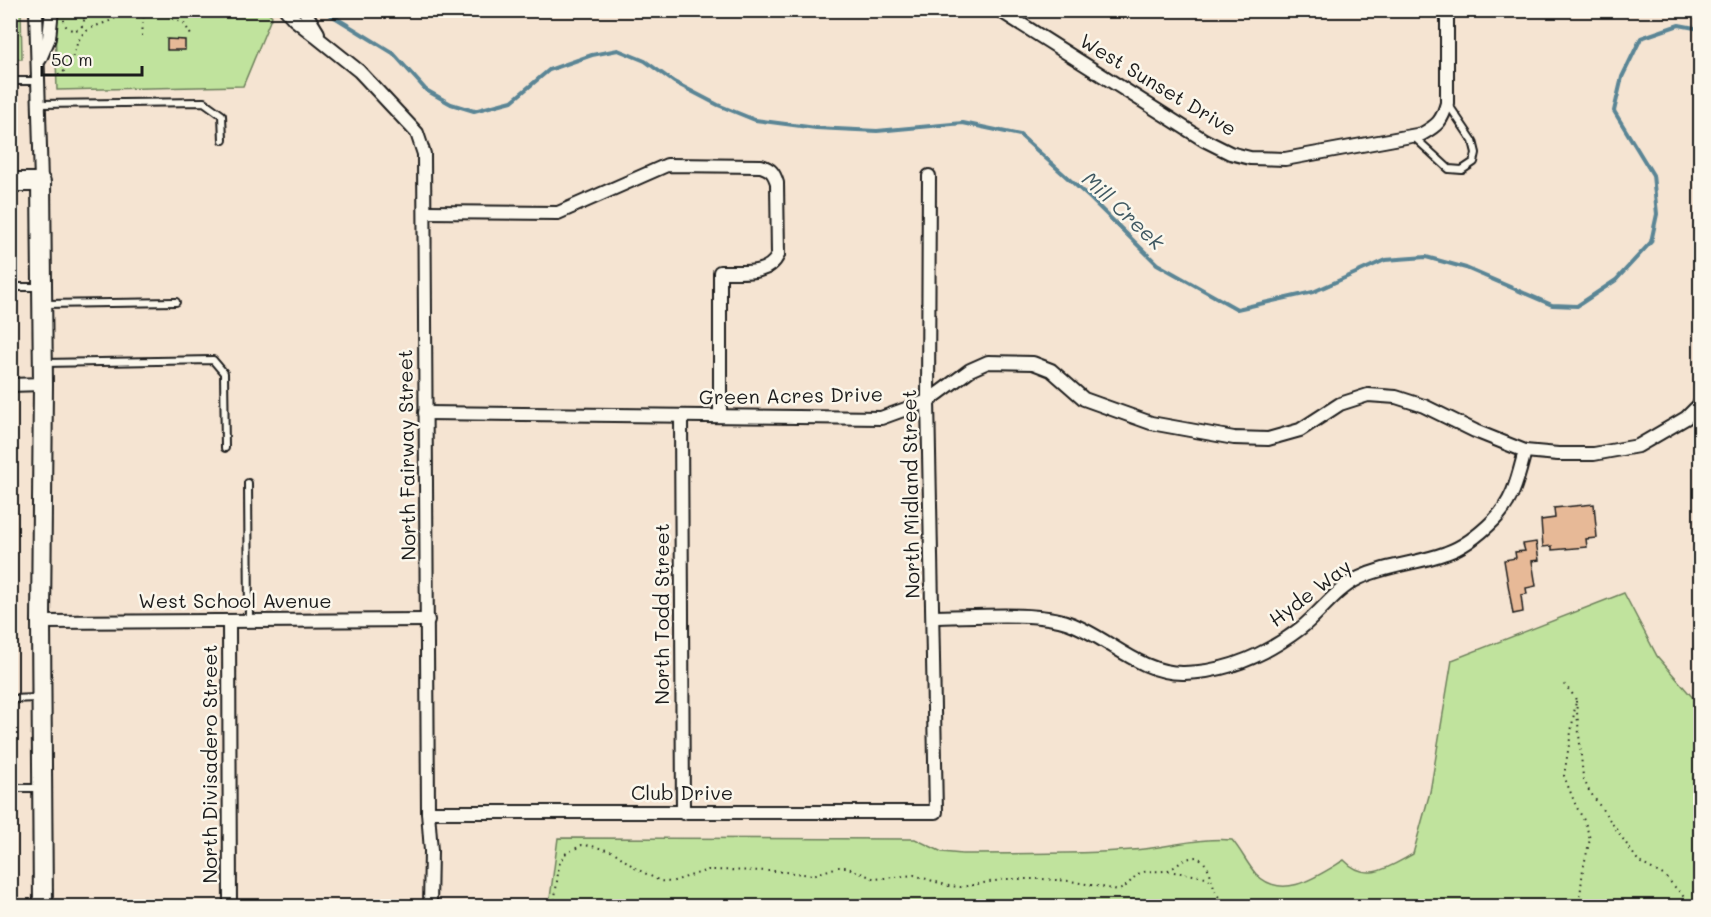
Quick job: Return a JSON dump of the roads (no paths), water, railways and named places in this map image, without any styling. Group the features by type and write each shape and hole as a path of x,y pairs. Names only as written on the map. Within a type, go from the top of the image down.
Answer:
{"street":[{"path":"36,10 40,104 43,363 41,622 43,906"},
{"path":"38,63 49,38 52,10"},
{"name":"North Fairway Street","path":"286,10 359,71 417,133 424,154 430,906"},
{"name":"North Fairway Street","path":"304,10 325,44"},
{"name":"West Sunset Drive","path":"999,10 1204,140 1230,153 1250,158 1285,159 1422,134 1437,126 1444,116 1448,103"},
{"path":"1447,10 1448,103"},
{"path":"425,212 558,213 667,165 769,168 775,174 777,183 778,255 775,262 759,271 720,272 720,416"},
{"name":"North Midland Street","path":"929,176 928,401 936,812"},
{"path":"10,182 41,182"},
{"name":"Green Acres Drive","path":"425,412 880,418 928,401 955,379 988,362 1033,363 1051,370 1084,399 1151,423 1234,438 1268,439 1300,430 1340,404 1368,395 1396,398 1424,406 1475,431 1525,451 1594,454 1638,446 1686,418 1701,404"},
{"path":"10,384 43,384"},
{"name":"North Todd Street","path":"681,416 683,813"},
{"name":"Hyde Way","path":"933,617 1037,617 1067,622 1096,634 1125,655 1157,669 1182,674 1218,670 1251,659 1300,628 1356,579 1381,568 1446,553 1470,541 1495,520 1513,495 1525,451"},
{"name":"West School Avenue","path":"41,622 428,620"},
{"name":"North Divisadero Street","path":"229,621 230,906"},
{"name":"Club Drive","path":"428,812 936,812"}],"lane":[{"path":"1258,10 1269,10"},
{"path":"10,81 39,81"},
{"path":"40,104 204,102 222,115 223,140"},
{"path":"1412,136 1449,169 1462,170 1474,162 1476,153 1473,141 1448,103"},
{"path":"10,287 42,296 176,302"},
{"path":"43,363 213,360 224,372 225,448"},
{"path":"248,483 249,621"},
{"path":"10,699 42,698"},
{"path":"10,788 43,788"}],"waterway":[{"name":"Mill Creek","path":"323,10 393,53 426,90 451,104 474,111 512,101 549,70 592,55 618,50 645,61 674,82 718,105 755,120 816,128 877,131 963,123 1020,135 1090,198 1157,264 1237,309 1313,292 1385,260 1426,257 1466,268 1552,305 1577,306 1616,280 1651,242 1657,214 1653,175 1614,111 1622,77 1641,38 1679,25 1700,29"}]}
